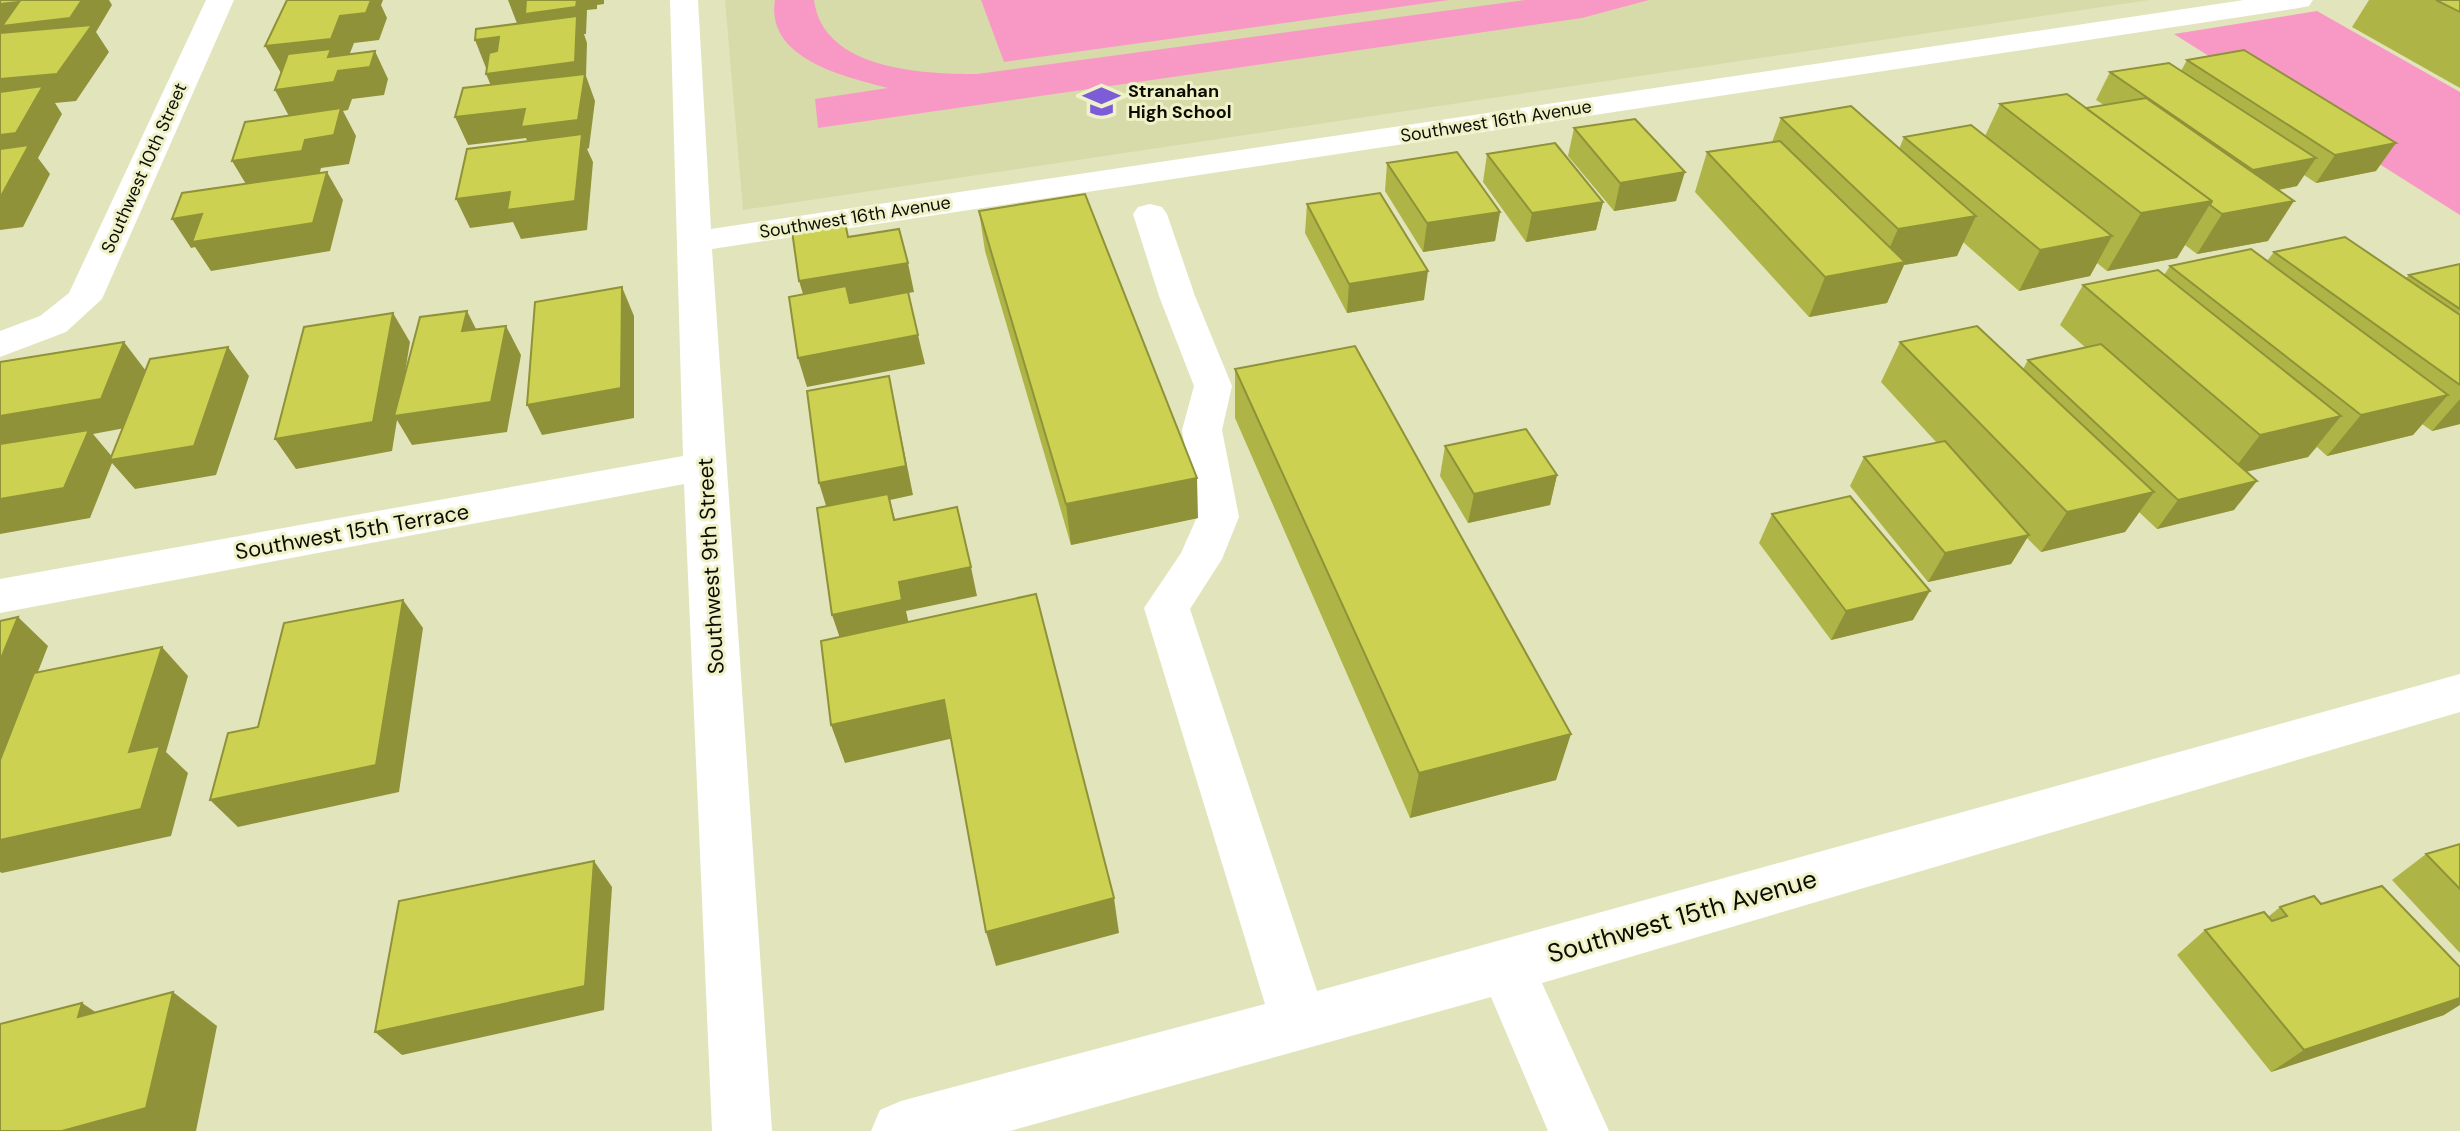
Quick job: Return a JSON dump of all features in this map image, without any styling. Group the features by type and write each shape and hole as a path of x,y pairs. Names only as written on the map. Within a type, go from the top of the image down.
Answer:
{"street":[{"name":"Southwest 10th Street","path":"0,345 53,324 84,299 220,0"},
{"name":"Southwest 9th Street","path":"684,0 704,466 742,1131"},
{"name":"Southwest 16th Avenue","path":"693,242 2299,0"},
{"path":"1150,214 1177,296 1213,386 1202,430 1218,517 1200,559 1167,608 1299,1022"},
{"name":"Southwest 15th Terrace","path":"0,596 704,466"},
{"name":"Southwest 15th Avenue","path":"901,1131 1506,967 2460,693"},
{"path":"1506,967 1579,1131"}],"shaded area":[{"name":"Stranahan High School","path":"725,0 2149,0 743,210"},
{"path":"775,0 814,0 821,23 836,41 855,54 878,63 930,72 977,74 1525,0 1649,0 1582,18 818,128 815,99 888,88 831,71 795,51 783,37 775,20"},
{"path":"981,0 1449,0 1004,62"},
{"path":"2317,11 2460,92 2460,215 2174,34"}],"building":[{"path":"0,0 82,0 70,18 2,26 19,2 0,4"},
{"path":"287,0 371,0 366,13 340,16 331,39 265,46"},
{"path":"526,0 577,0 576,7 525,14"},
{"path":"2436,0 2460,0 2460,12"},
{"path":"577,16 575,62 486,74 489,53 497,51 499,37 475,40 476,29"},
{"path":"92,25 57,74 0,79 0,33"},
{"path":"331,49 328,57 375,51 370,67 338,71 334,82 275,90 288,54"},
{"path":"2244,50 2396,143 2335,155 2187,60"},
{"path":"2169,63 2316,158 2253,170 2110,72"},
{"path":"585,74 578,120 521,127 525,109 455,117 463,88"},
{"path":"43,86 16,133 0,135 0,92"},
{"path":"2067,94 2212,201 2141,213 2000,104"},
{"path":"2146,98 2294,201 2222,214 2210,205 2212,201 2086,108"},
{"path":"1851,106 1976,216 1898,229 1781,118"},
{"path":"341,108 334,135 305,140 302,151 232,161 245,122"},
{"path":"1635,119 1685,172 1620,183 1574,128"},
{"path":"1971,125 2112,236 2040,250 1904,137"},
{"path":"582,134 575,201 507,210 510,192 456,199 467,149"},
{"path":"1780,141 1905,262 1825,277 1707,152"},
{"path":"1555,143 1603,202 1532,213 1487,154"},
{"path":"29,145 0,198 0,149"},
{"path":"1457,152 1500,212 1427,223 1387,163"},
{"path":"327,172 313,223 192,242 202,214 172,219 182,193"},
{"path":"1380,193 1428,271 1349,284 1307,204"},
{"path":"1085,194 1197,478 1066,504 979,211"},
{"path":"845,222 848,237 899,229 908,263 799,281 792,231"},
{"path":"2345,237 2460,315 2460,385 2274,252"},
{"path":"2251,249 2448,395 2361,415 2170,266"},
{"path":"2460,264 2460,309 2409,275"},
{"path":"2158,270 2341,416 2260,435 2083,285"},
{"path":"846,286 850,303 908,292 918,335 798,358 789,297"},
{"path":"622,287 621,388 527,405 535,302"},
{"path":"467,311 462,331 506,326 491,402 394,416 420,317"},
{"path":"393,313 373,422 275,439 304,327"},
{"path":"1977,326 2154,492 2067,512 1900,342"},
{"path":"124,342 101,399 0,416 0,362"},
{"path":"2101,344 2257,481 2178,500 2028,360"},
{"path":"1355,346 1571,734 1419,773 1235,369"},
{"path":"228,347 194,446 110,460 150,359"},
{"path":"889,376 906,466 819,483 807,391"},
{"path":"1526,429 1557,475 1474,494 1445,446"},
{"path":"89,430 64,488 0,499 0,444"},
{"path":"1945,441 2029,535 1945,553 1864,457"},
{"path":"888,494 894,520 957,507 971,567 899,582 902,600 832,615 817,508"},
{"path":"1850,496 1930,591 1846,611 1772,514"},
{"path":"1036,594 1114,898 986,932 944,700 831,725 821,641"},
{"path":"403,600 376,765 210,800 228,733 258,727 284,623"},
{"path":"18,617 0,661 0,621"},
{"path":"162,647 129,752 160,746 141,809 0,840 0,760 34,673"},
{"path":"2460,844 2460,889 2426,854"},
{"path":"594,861 585,986 375,1032 399,901"},
{"path":"2382,886 2460,967 2460,998 2304,1050 2205,930 2264,912 2272,921 2287,916 2280,907 2314,896 2321,904"},
{"path":"173,992 146,1108 62,1131 0,1131 0,1024 82,1003 78,1017"}],"place":[{"name":"Stranahan High School","path":"1102,101"}]}
